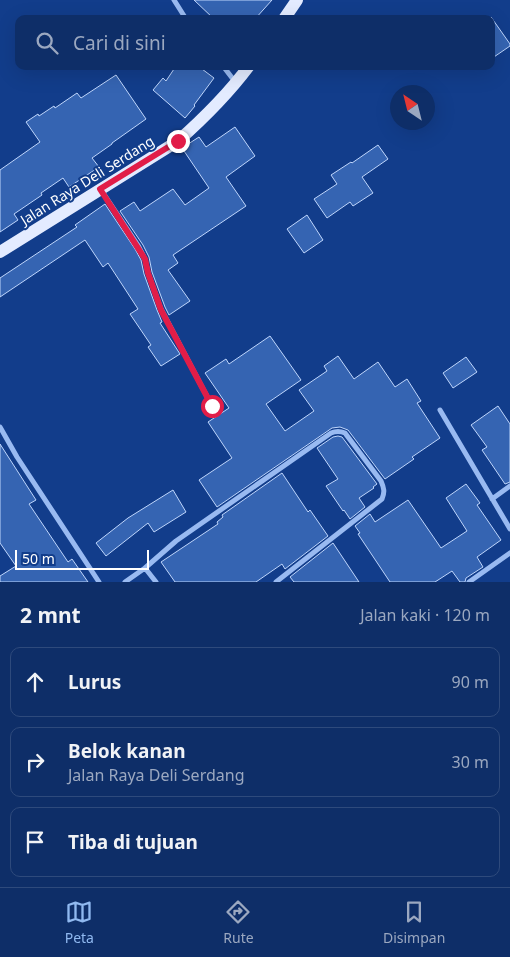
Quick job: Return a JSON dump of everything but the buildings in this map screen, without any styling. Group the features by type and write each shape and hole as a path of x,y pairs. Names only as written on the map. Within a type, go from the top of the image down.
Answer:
{"main road":[{"path":"287,15 298,0"},
{"name":"Jalan Raya Deli Serdang","path":"0,252 178,141 201,121 246,70"}],"street":[{"path":"174,0 183,15"},
{"path":"226,70 236,83"},
{"path":"100,189 145,259 161,310 212,406"},
{"path":"440,410 510,530"},
{"path":"0,427 17,457 99,582"},
{"path":"125,582 145,568 176,541 331,433 335,431 345,433 381,481 384,492 382,499 276,582"},
{"path":"492,499 510,486"},
{"path":"469,582 510,553"},
{"path":"145,568 156,582"}],"route":[{"path":"178,141 100,189 145,259 161,310 212,406"}]}
